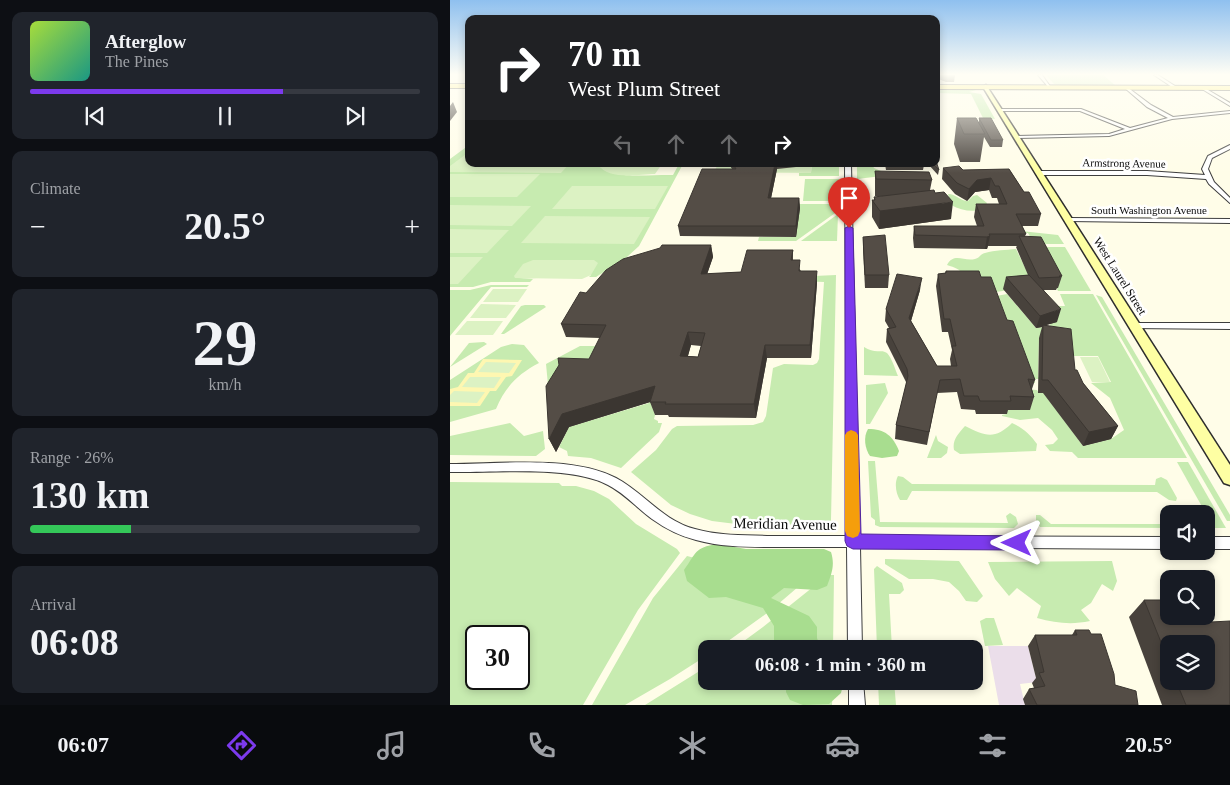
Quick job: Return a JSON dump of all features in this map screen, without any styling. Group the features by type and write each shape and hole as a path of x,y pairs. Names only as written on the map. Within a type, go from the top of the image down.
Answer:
{"main road":[{"name":"West Laurel Street","path":"1001,110 1230,478"}],"street":[{"path":"1153,108 1172,118"},
{"path":"1001,110 1081,110 1131,130"},
{"path":"1018,137 1097,136 1131,130 1172,118 1196,114 1230,112"},
{"path":"1230,147 1210,157 1206,169 1208,177 1218,191 1230,201"},
{"path":"848,167 855,640"},
{"name":"Armstrong Avenue","path":"1039,173 1147,173 1208,177"},
{"name":"South Washington Avenue","path":"1068,220 1230,221"},
{"path":"1134,326 1230,326"},
{"name":"Meridian Avenue","path":"450,468 564,470 601,477 623,488 663,521 681,531 709,538 733,541 1160,543"},
{"path":"1215,543 1230,543"},
{"path":"856,690 856,705"}],"shaded area":[{"path":"988,646 1028,646 1037,682 1020,684 1025,705 999,705"}],"green space":[{"path":"978,108 989,108 995,119 983,118"},
{"path":"465,148 465,167 601,167 611,173 644,176 673,175 677,167 681,167 639,246 627,257 596,277 589,277 591,275 519,279 533,279 530,282 491,282 473,287 450,287 450,159"},
{"path":"465,155 465,167 566,167 561,173 450,172 450,166"},
{"path":"601,167 660,167 655,174 616,175"},
{"path":"716,167 812,167 811,173 714,172"},
{"path":"812,167 839,167 839,176 799,176 799,173 811,172"},
{"path":"857,167 874,167 881,171 882,176 857,179"},
{"path":"450,174 540,174 517,197 450,197"},
{"path":"805,179 839,179 838,201 803,201"},
{"path":"572,186 668,186 655,209 552,209"},
{"path":"948,194 968,201 977,195 987,203 985,208 981,210 964,210 951,205"},
{"path":"765,204 838,204 838,211 796,241 758,241 759,237 796,237"},
{"path":"450,205 531,206 512,226 450,225"},
{"path":"838,214 837,241 801,241"},
{"path":"545,216 650,217 634,244 521,243"},
{"path":"450,229 509,230 487,253 450,253"},
{"path":"1021,231 1058,235 1064,244 1034,244 1028,233 1020,233"},
{"path":"1037,247 1065,247 1091,291 1058,291"},
{"path":"1016,249 1034,286 990,293 963,276 959,270 947,265 956,258 971,260 989,252"},
{"path":"450,257 483,257 458,284 450,284"},
{"path":"533,260 594,260 598,263 591,275 582,279 515,278 514,276 523,264"},
{"path":"836,275 831,520 829,524 744,525 712,521 671,505 631,472 656,450 672,429 677,426 753,425 763,422 766,416 773,368 784,364 813,365 819,359 824,282 800,281 814,276"},
{"path":"491,285 529,285 527,287 491,287 450,336 450,290 470,290"},
{"path":"493,289 527,289 518,302 483,302"},
{"path":"1007,294 1036,328 1050,326 1052,306 1065,306 1060,294 1093,294 1187,458 1078,458 1072,452 1050,451 1045,445 1053,444 1058,439 1052,430 1038,418 1020,420 1002,416 1007,414 1006,410 1023,389 1037,390 1039,393 1046,393 1045,395 1083,446 1111,439 1124,430 1110,398 1091,383 1111,382 1098,356 1068,356 1039,338 1038,377 1041,379 1034,379 1035,383 1023,383 991,297"},
{"path":"1096,295 1102,297 1230,515 1230,521 1227,521"},
{"path":"481,304 516,305 506,318 470,318"},
{"path":"544,305 546,307 504,334 501,334 521,306"},
{"path":"467,321 503,321 493,335 455,335"},
{"path":"484,342 487,344 450,367 469,343"},
{"path":"512,344 524,345 539,363 513,382 496,409 450,422 450,380 501,347"},
{"path":"580,346 597,346 601,351 549,395 546,364"},
{"path":"864,347 887,353 898,376 864,375"},
{"path":"1080,357 1098,357 1110,382 1092,382"},
{"path":"486,362 516,363 509,373 478,372"},
{"path":"470,377 501,377 494,388 462,387"},
{"path":"885,383 888,393 870,424 866,424 866,385"},
{"path":"454,391 485,392 477,403 450,402 450,395"},
{"path":"650,400 655,415 654,419 658,423 662,423 659,432 621,468 591,458 568,456 567,451 559,447 569,427 649,403"},
{"path":"510,423 524,436 543,431 545,449 536,456 450,455 450,436"},
{"path":"1012,423 1032,437 1037,444 1036,451 960,454 954,450 955,440 965,426 990,435 1000,432"},
{"path":"868,429 879,430 888,434 899,451 897,456 882,458 870,456 865,443"},
{"path":"936,435 938,441 948,447 947,453 941,458 927,458"},
{"path":"868,461 875,461 880,522 1008,523 1006,516 1010,513 1016,517 1018,524 1014,528 880,527 875,525 875,520 871,517"},
{"path":"1177,462 1188,462 1213,505 1201,505"},
{"path":"898,476 903,477 912,484 1155,485 1156,479 1161,477 1167,480 1177,498 1176,501 1169,500 1157,492 912,491 907,500 900,500 896,488"},
{"path":"450,482 559,483 562,486 576,486 594,491 609,499 636,524 677,549 680,553 638,610 583,705 450,705"},
{"path":"1215,509 1226,528 1215,528"},
{"path":"1036,515 1040,515 1051,524 1160,524 1160,528 1040,527 1036,520"},
{"path":"717,544 746,549 824,549 831,552 833,561 827,586 817,590 784,588 771,598 809,616 817,627 818,640 774,640 774,626 763,608 726,597 709,598 687,581 684,570 694,555 704,547"},
{"path":"687,556 707,561 826,563 770,611 730,640 698,640 698,661 670,679 625,705 592,705 653,598"},
{"path":"885,559 959,561 983,596 977,602 966,601 949,582 933,579 909,579 885,564"},
{"path":"1112,561 1117,581 1113,591 1102,584 1091,603 1081,610 1090,621 1070,623 1037,618 1041,606 1017,588 1009,596 995,579 988,562"},
{"path":"877,566 902,583 904,590 900,594 889,594 892,640 877,640 874,569"},
{"path":"828,575 834,575 833,640 745,640"},
{"path":"986,618 994,618 1003,645 985,646 980,621"},
{"path":"698,672 698,690 833,690 832,705 645,705"},
{"path":"786,690 842,690 829,704 803,705 790,700"},
{"path":"878,690 895,690 896,705 879,705"}],"sand":[{"path":"483,359 522,360 512,376 506,377 496,391 490,391 480,406 450,406 450,389 458,387 468,373 474,373"}],"building":[{"path":"957,118 976,118 985,134 964,134"},
{"path":"979,118 991,118 1003,140 991,140"},
{"path":"959,166 963,170 1009,169 1024,192 1029,192 1041,214 1016,214 1026,234 989,234 990,236 987,237 915,235 914,226 984,226 976,204 1007,204 999,186 995,186 991,178 977,180 969,189 957,183 943,168"},
{"path":"735,167 774,167 768,198 799,198 796,226 678,226 702,169 736,169"},
{"path":"875,171 929,172 932,180 876,179"},
{"path":"934,190 935,193 944,192 953,202 880,211 872,200 875,200 874,197"},
{"path":"885,235 889,275 865,275 863,237"},
{"path":"1019,236 1041,237 1062,276 1039,278"},
{"path":"662,245 711,245 701,274 741,272 747,250 793,250 791,260 800,260 799,271 817,271 810,345 765,345 754,404 665,404 666,402 650,402 655,386 562,414 549,439 546,386 559,365 558,358 589,359 606,325 561,324 580,292 586,293 606,270 623,259 660,248","holes":["688,332 705,333 698,357 680,356"]},
{"path":"946,271 979,271 981,277 991,277 1007,320 1013,321 1035,380 1028,379 1034,397 1010,396 1011,401 980,401 978,396 964,396 960,379 940,380 929,432 896,425 908,376 907,369 887,329 896,327 886,309 897,274 922,278 909,318 937,366 957,366 952,346 956,346 950,319 944,319 938,274 946,273"},
{"path":"1029,275 1061,309 1040,316 1006,277"},
{"path":"1043,325 1071,329 1075,370 1077,370 1083,383 1118,426 1089,432 1048,380 1042,380"},
{"path":"1144,600 1160,600 1160,625 1215,625 1215,622 1230,621 1230,705 1186,705 1180,690 1215,690 1215,635 1160,635 1160,640"},
{"path":"1075,630 1089,630 1091,634 1101,634 1114,674 1115,685 1136,691 1138,705 1037,705 1029,689 1045,686 1039,673 1044,672 1035,635 1077,635"}],"slow traffic":[{"path":"851,435 853,531"}],"route":[{"path":"849,228 853,541 1017,543"}]}
